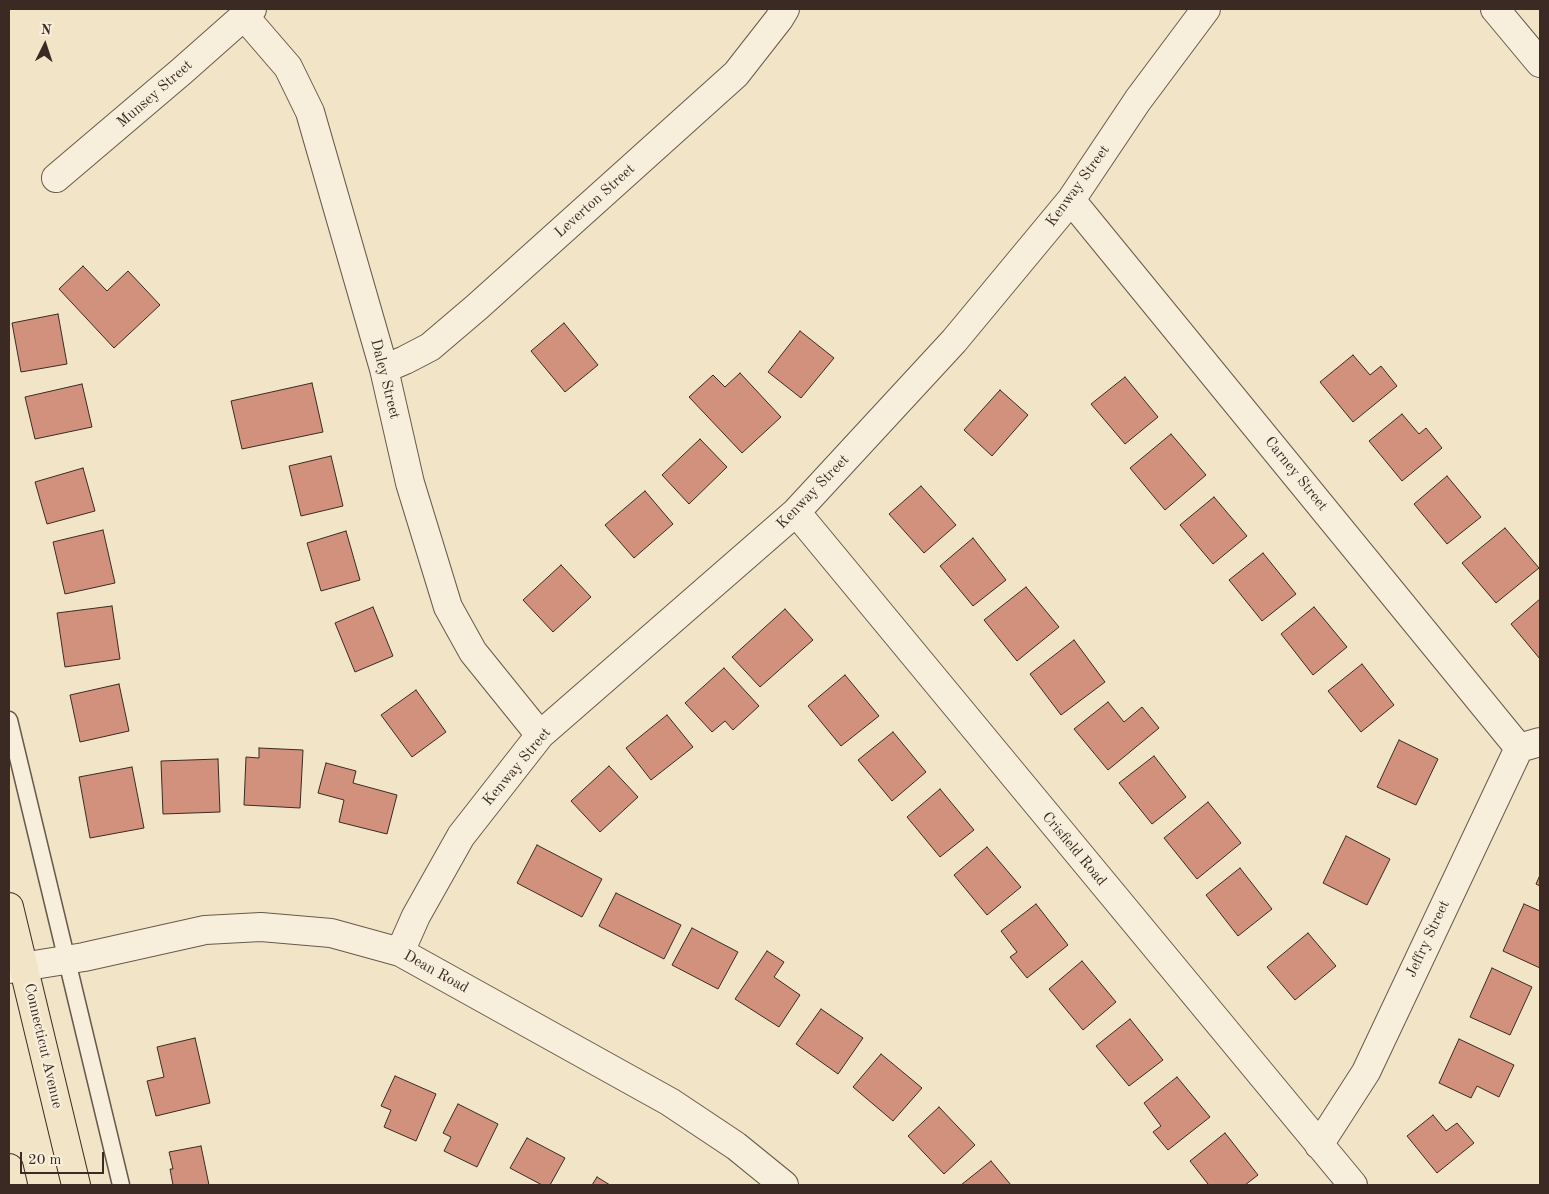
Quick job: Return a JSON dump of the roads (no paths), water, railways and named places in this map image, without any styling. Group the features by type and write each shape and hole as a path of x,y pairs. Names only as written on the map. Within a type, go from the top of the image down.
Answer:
{"main road":[{"name":"Connecticut Avenue","path":"9,907 16,968 76,1185"},
{"path":"9,1168 13,1185"}],"street":[{"name":"Leverton Street","path":"384,369 430,347 478,308 736,74 786,9"},
{"name":"Kenway Street","path":"400,952 416,916 460,836 540,735 796,512 954,341 1071,200 1138,100 1206,9"},
{"path":"1495,9 1540,63"},
{"name":"Daley Street","path":"248,12 288,67 310,112 384,369 410,483 448,607 473,652 540,735"},
{"name":"Munsey Street","path":"56,178 248,12"},
{"name":"Carney Street","path":"1071,200 1530,745"},
{"name":"Crisfield Road","path":"796,512 1353,1185"},
{"name":"Jeffry Street","path":"1319,1145 1366,1072 1530,745"},
{"name":"Dean Road","path":"16,968 67,960 205,930 261,927 331,933 400,952 670,1102 736,1146 784,1185"}],"lane":[{"path":"9,720 121,1185"}]}
